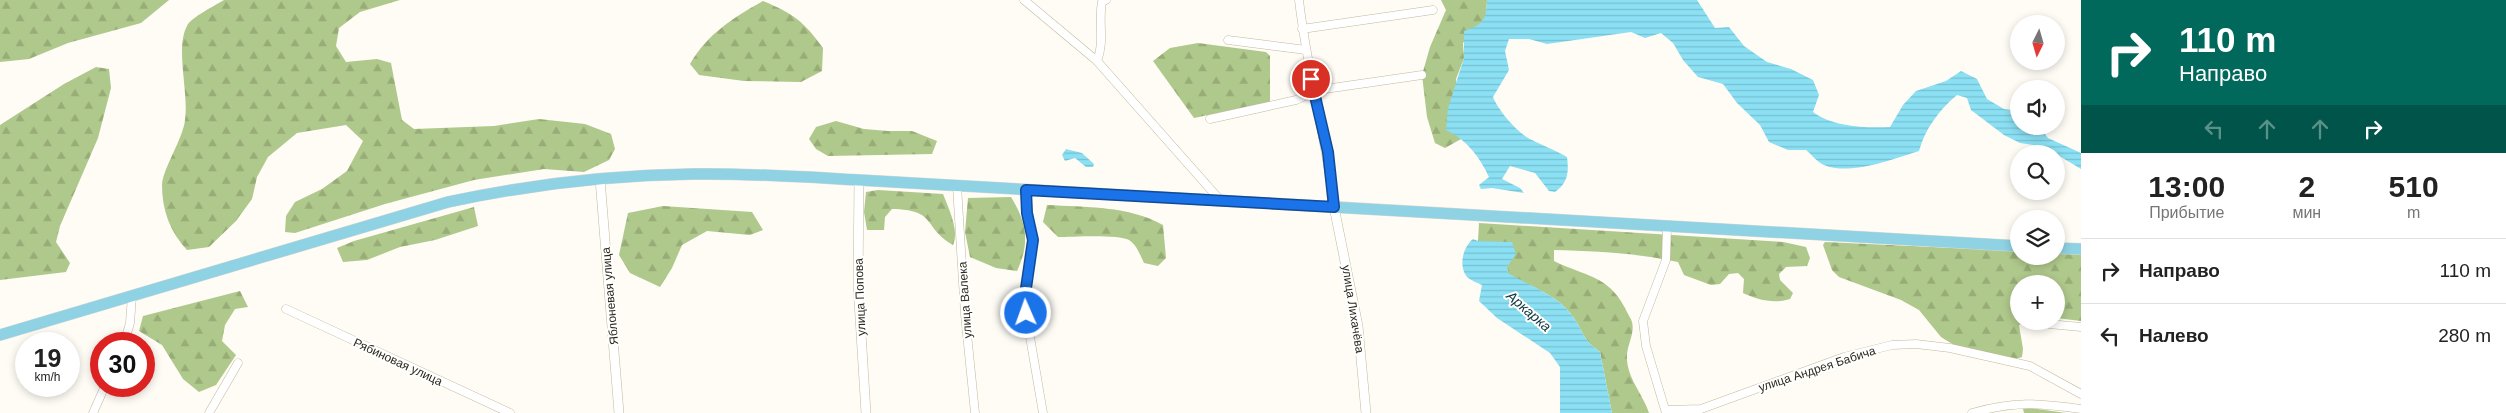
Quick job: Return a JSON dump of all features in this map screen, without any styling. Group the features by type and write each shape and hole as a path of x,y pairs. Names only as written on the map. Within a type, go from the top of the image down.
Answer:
{"main road":[{"path":"0,335 448,202 505,191 600,179 691,174 859,180 2010,245"},
{"path":"2065,248 2081,249"}],"street":[{"path":"1024,0 1097,61 1220,200"},
{"path":"1299,0 1313,94 1328,152 1334,207"},
{"path":"1097,61 1102,50 1100,11 1103,1"},
{"path":"1302,29 1433,10"},
{"path":"1228,40 1306,50"},
{"path":"1210,119 1258,110 1313,94 1318,90 1422,75"},
{"name":"Яблоневая улица","path":"600,179 619,413"},
{"name":"улица Попова","path":"859,180 858,286 866,413"},
{"name":"улица Валека","path":"957,186 965,314 975,413"},
{"path":"1026,190 1027,213 1033,240 1024,302 1043,413"},
{"name":"улица Лихачёва","path":"1334,207 1358,326 1366,413"},
{"path":"1667,226 1666,260 1643,321 1656,383 1667,411"},
{"path":"127,332 132,296"},
{"name":"Рябиновая улица","path":"286,309 510,413"},
{"path":"2065,326 2081,327"},
{"name":"улица Андрея Бабича","path":"1667,411 1701,409 1844,358 1892,345 1916,344 1950,348 2030,366 2081,394"},
{"path":"209,413 238,363"},
{"path":"93,413 101,397"},
{"path":"1972,413 2001,405 2026,402 2081,409"}],"green space":[{"path":"0,0 169,0 141,23 68,43 29,59 0,62"},
{"path":"224,0 400,0 360,12 339,28 336,46 346,62 377,59 391,63 402,120 414,129 494,126 539,119 585,124 611,134 615,149 609,160 584,172 544,169 474,180 385,204 295,233 285,232 286,216 295,202 322,189 347,171 363,141 346,125 297,133 268,157 257,177 252,199 236,221 209,247 187,250 176,236 168,220 162,194 163,178 181,136 185,120 182,46 189,23"},
{"path":"1441,0 1487,0 1486,17 1463,43 1464,58 1456,79 1463,138 1445,148 1435,143 1427,117 1422,75 1430,47 1446,10"},
{"path":"763,1 790,14 810,31 823,48 822,71 801,82 744,81 699,75 690,64 704,44 731,20"},
{"path":"1198,43 1266,52 1270,56 1270,102 1194,118 1153,61 1170,48"},
{"path":"96,67 109,69 111,88 98,138 60,226 56,242 70,263 66,272 0,280 0,125 64,84"},
{"path":"836,121 864,129 912,131 937,141 932,154 828,156 816,149 809,139 816,127"},
{"path":"878,190 943,194 954,226 955,239 953,245 943,238 923,216 907,210 892,209 885,217 884,230 867,230 864,212 866,192"},
{"path":"1011,197 1021,216 1025,233 1024,251 1017,271 996,268 970,257 965,232 968,198"},
{"path":"1047,205 1091,207 1122,211 1150,219 1163,225 1166,258 1158,266 1144,263 1134,245 1129,240 1123,238 1105,236 1058,237 1043,222"},
{"path":"663,206 752,212 763,230 750,235 707,231 682,245 672,268 660,287 630,273 619,255 628,213"},
{"path":"474,207 478,226 435,240 400,247 367,260 343,262 337,248 354,241"},
{"path":"1479,223 1783,242 1806,247 1810,258 1807,266 1786,267 1779,274 1780,280 1793,293 1790,299 1772,301 1754,298 1743,293 1744,279 1738,273 1729,274 1720,284 1711,285 1684,275 1678,262 1616,253 1554,250 1554,261 1594,278 1611,289 1618,297 1631,320 1633,326 1627,352 1627,364 1649,413 1612,413 1600,352 1588,342 1564,306 1549,295 1508,274 1507,267 1510,260 1478,241"},
{"path":"1825,242 2010,251 2010,265 2065,265 2065,253 2081,254 2081,321 2065,319 2065,275 2010,275 2010,330 2020,330 2023,349 2022,357 2016,359 1954,345 1941,337 1919,310 1901,300 1839,277 1832,270 1823,245"},
{"path":"240,291 248,307 235,309 225,325 222,341 236,355 216,385 199,392 183,379 162,345 155,341 155,332 139,331 143,316"},
{"path":"2030,408 2066,413 2024,413 2023,409"}],"water":[{"path":"1487,0 1697,0 1715,28 1729,27 1744,46 1767,62 1791,69 1813,80 1819,95 1813,112 1830,121 1850,126 1890,127 1903,105 1916,91 1946,81 1961,71 1977,79 1987,99 2004,109 2010,110 2010,135 2046,135 2048,138 2063,145 2020,143 2004,135 1971,110 1967,98 1957,95 1934,120 1925,135 1919,151 1859,168 1834,168 1824,165 1806,150 1788,150 1769,142 1760,125 1737,103 1723,84 1698,77 1683,60 1673,43 1661,33 1645,38 1631,32 1547,44 1529,39 1509,39 1505,51 1509,70 1493,97 1504,115 1521,133 1567,157 1568,172 1563,185 1555,192 1549,191 1535,173 1510,166 1502,179 1520,188 1524,193 1492,188 1481,189 1479,185 1489,177 1481,162 1472,149 1446,130 1448,108 1464,58 1464,31 1480,23 1485,17"},
{"path":"2065,146 2081,153 2081,169 2065,159"},
{"path":"1066,149 1082,153 1094,164 1093,167 1086,167 1075,158 1065,161 1062,155"},
{"name":"Аркарка","path":"1473,239 1478,241 1512,242 1516,254 1507,267 1508,273 1549,295 1570,313 1588,342 1600,352 1612,413 1560,413 1560,367 1550,353 1497,318 1479,301 1482,285 1468,278 1464,273 1462,262 1464,252"}],"route":[{"path":"1026,313 1024,302 1033,240 1032,228 1027,213 1026,190 1334,207 1328,152 1311,79"}]}
